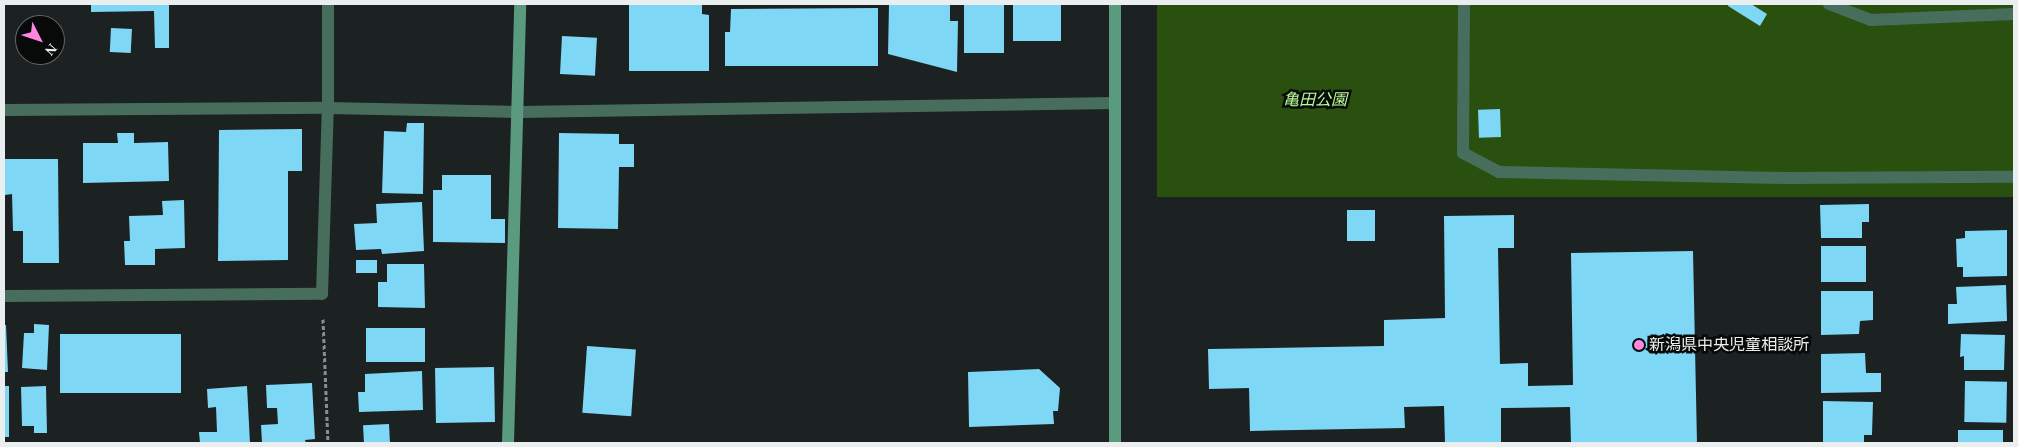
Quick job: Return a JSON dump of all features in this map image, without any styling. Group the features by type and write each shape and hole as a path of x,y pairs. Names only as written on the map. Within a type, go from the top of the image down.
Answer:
{"street":[{"path":"4,296 322,294 328,108 328,4"},
{"path":"508,443 520,4"},
{"path":"1115,4 1115,443"},
{"path":"1464,4 1463,153 1499,172 1787,178 2014,177"},
{"path":"1829,4 1871,20 2014,14"},
{"path":"4,110 328,108 518,112 1115,103"}],"path":[{"path":"322,294 328,443"}],"green space":[{"name":"亀田公園","path":"1157,4 2014,4 2014,197 1157,197"}],"building":[{"path":"91,4 169,4 169,48 155,48 154,11 91,12"},
{"path":"629,4 702,4 702,14 709,15 709,71 629,71"},
{"path":"889,4 950,4 950,21 958,21 957,72 888,54"},
{"path":"964,4 1004,4 1004,53 964,53"},
{"path":"1013,4 1061,4 1061,41 1013,41"},
{"path":"1729,4 1751,4 1767,14 1760,26 1728,6"},
{"path":"878,8 878,66 725,66 725,32 730,32 731,9"},
{"path":"111,28 132,29 131,53 110,52"},
{"path":"562,36 597,38 595,76 560,74"},
{"path":"1500,109 1501,137 1479,138 1478,110"},
{"path":"407,123 424,123 423,194 382,193 384,131 406,132"},
{"path":"302,129 302,171 288,171 288,260 218,261 219,130"},
{"path":"117,133 134,133 134,143 168,142 169,181 83,183 83,143 118,143"},
{"path":"559,133 619,134 619,144 634,144 634,167 619,167 618,229 558,228"},
{"path":"5,159 58,159 59,263 23,263 23,231 13,231 12,194 5,195"},
{"path":"442,175 491,175 491,219 505,219 505,243 433,242 433,190 442,190"},
{"path":"184,200 185,248 155,249 155,265 125,265 124,241 130,241 129,216 163,215 162,201"},
{"path":"422,202 424,251 382,254 381,249 356,250 354,224 377,223 376,204"},
{"path":"1869,204 1869,222 1862,222 1862,238 1821,238 1820,205"},
{"path":"1347,210 1375,210 1375,241 1347,241"},
{"path":"1514,215 1514,248 1498,248 1500,364 1528,363 1528,386 1573,385 1571,253 1693,251 1697,443 1571,443 1570,407 1501,408 1501,443 1445,443 1444,406 1404,407 1405,428 1250,431 1249,388 1209,389 1208,349 1384,346 1384,320 1445,318 1444,216"},
{"path":"2007,230 2007,276 1963,277 1963,267 1957,267 1956,239 1965,238 1965,231"},
{"path":"1821,246 1866,246 1866,282 1821,282"},
{"path":"356,260 377,260 377,273 356,273"},
{"path":"387,264 424,264 425,308 378,307 378,282 387,282"},
{"path":"2006,285 2007,321 1948,324 1948,304 1957,304 1956,287"},
{"path":"1821,291 1873,291 1873,320 1860,321 1859,334 1821,335"},
{"path":"34,324 49,325 47,370 22,368 24,333 34,333"},
{"path":"4,325 6,325 8,372 4,372"},
{"path":"366,328 425,328 425,362 366,362"},
{"path":"60,334 181,334 181,393 60,393"},
{"path":"1961,334 2005,335 2004,370 1964,370 1964,356 1960,357"},
{"path":"587,346 636,349 631,416 582,413"},
{"path":"1865,353 1866,373 1881,373 1881,392 1821,393 1821,354"},
{"path":"494,367 495,422 436,423 435,368"},
{"path":"1039,369 1060,388 1058,411 1053,411 1054,424 969,427 968,372"},
{"path":"422,371 423,410 359,412 358,392 365,392 365,374"},
{"path":"1965,381 2007,382 2006,423 1964,422"},
{"path":"312,383 315,439 305,440 306,443 262,443 261,425 278,424 277,408 267,408 266,385"},
{"path":"4,386 9,386 9,437 4,437"},
{"path":"46,386 47,433 34,433 34,426 22,426 21,387"},
{"path":"247,386 250,443 200,443 199,432 217,432 216,407 208,408 207,389"},
{"path":"1823,401 1873,402 1872,435 1864,435 1864,443 1823,443"},
{"path":"389,424 390,443 364,443 363,425"},
{"path":"1958,430 2003,430 2003,443 1958,443"}],"place":[{"name":"新潟県中央児童相談所","path":"1639,345"}]}
